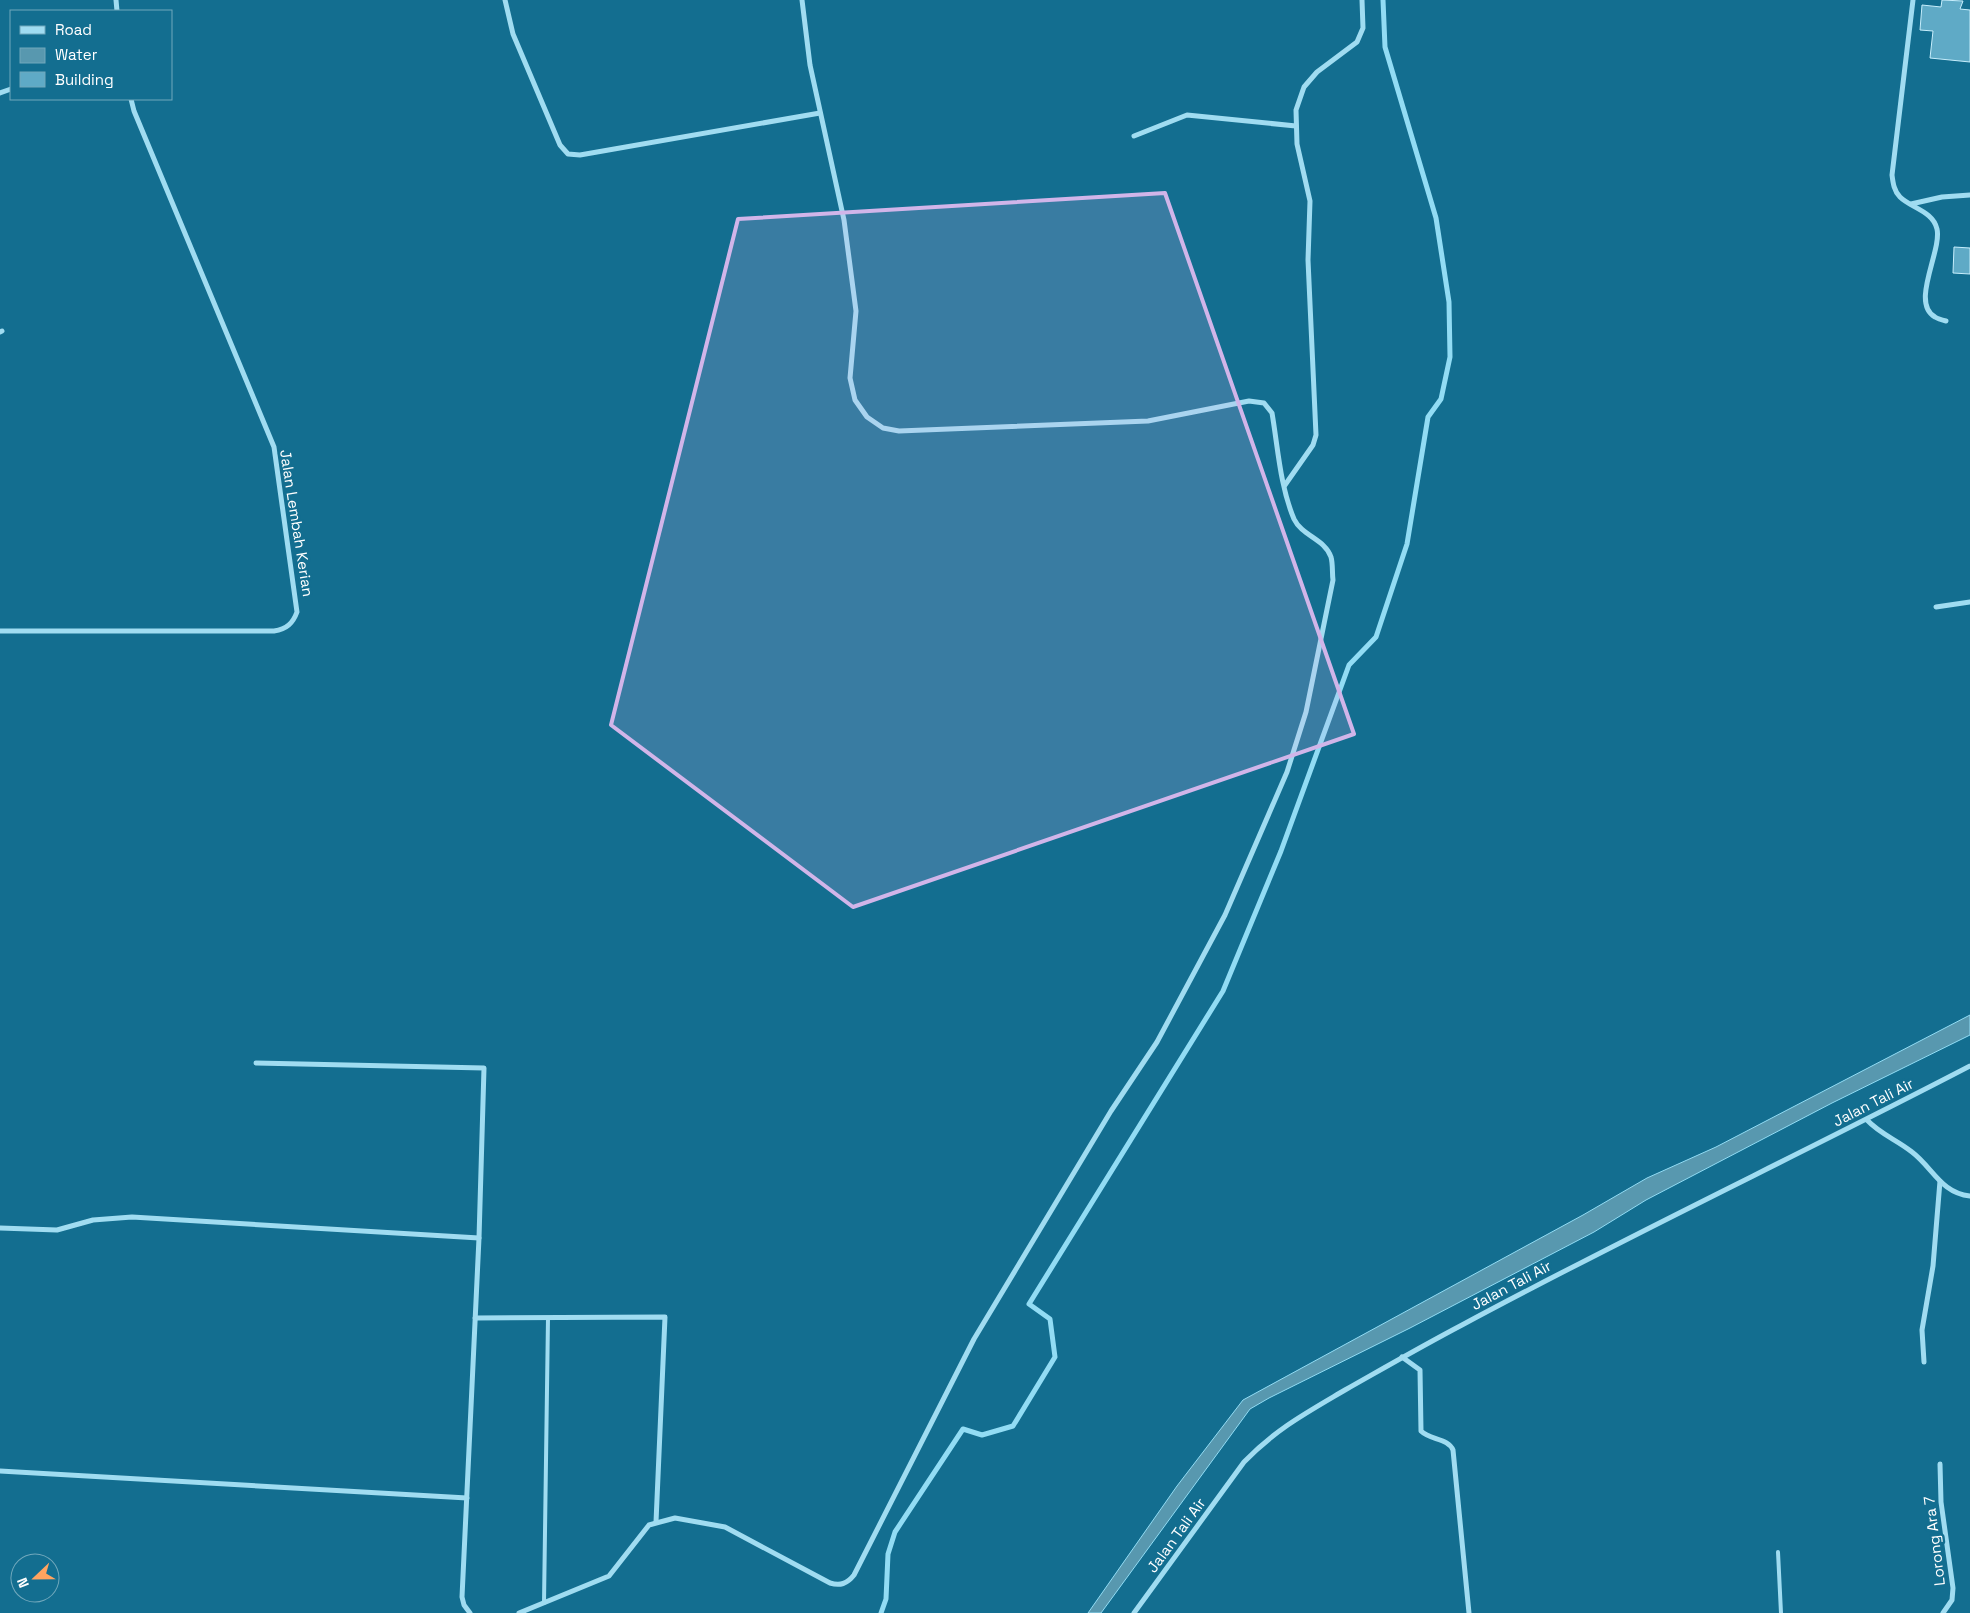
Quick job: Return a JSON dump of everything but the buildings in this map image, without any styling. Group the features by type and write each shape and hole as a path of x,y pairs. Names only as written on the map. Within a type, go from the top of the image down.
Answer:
{"street":[{"path":"505,0 513,34 560,144 568,154 580,156 820,113"},
{"path":"519,1613 609,1576 646,1529 656,1522 675,1518 725,1527 836,1585 844,1584 854,1576 974,1339 1111,1111 1157,1042 1224,915 1287,772 1306,712 1333,580 1331,558 1328,551 1298,526 1291,510 1284,486 1272,413 1264,403 1249,401 1148,421 899,432 883,428 867,417 855,400 850,378 856,311 844,220 810,65 802,0"},
{"path":"1284,486 1313,445 1316,435 1308,260 1310,201 1297,144 1296,110 1304,87 1318,72 1357,42 1363,28 1362,0"},
{"path":"1914,0 1892,175 1894,188 1899,196 1932,218 1937,229 1937,241 1925,294 1926,308 1933,317 1946,321"},
{"name":"Jalan Lembah Kerian","path":"0,631 274,631 282,630 289,625 297,612 274,447 134,111 132,100"},
{"path":"1134,136 1187,115 1296,126"},
{"path":"1910,204 1942,197 1970,194"},
{"path":"1936,607 1970,602"},
{"path":"256,1062 484,1068 479,1238 462,1601 470,1613"},
{"name":"Jalan Tali Air","path":"1134,1613 1244,1462 1263,1442 1289,1422 1402,1357 1525,1291 1867,1120 1970,1066"},
{"path":"1867,1120 1876,1130 1911,1151 1951,1191 1970,1196"},
{"path":"1924,1362 1922,1330 1933,1266 1940,1181"},
{"path":"0,1228 57,1230 93,1220 132,1217 479,1238"},
{"path":"475,1318 665,1317 656,1522"},
{"path":"1402,1357 1420,1370 1422,1431 1426,1435 1448,1443 1454,1450 1469,1613"},
{"name":"Lorong Ara 7","path":"1940,1464 1941,1502 1953,1588 1952,1600 1943,1613"},
{"path":"0,1471 467,1498"}],"lane":[{"path":"544,1603 548,1318"},
{"path":"1778,1552 1781,1613"}],"highlighted area":[{"path":"1165,193 1354,734 853,907 611,725 738,219"}],"water":[{"path":"1970,1015 1970,1035 1832,1103 1646,1200 1594,1232 1250,1409 1101,1613 1088,1613 1177,1486 1243,1400 1583,1215 1647,1178 1716,1147"}],"waterway":[{"path":"881,1613 886,1599 888,1554 895,1532 963,1429 982,1435 1013,1426 1055,1357 1050,1319 1029,1304 1223,991 1281,851 1349,665 1376,637 1407,544 1428,417 1441,399 1450,357 1449,302 1436,218 1385,47 1383,0"}]}
